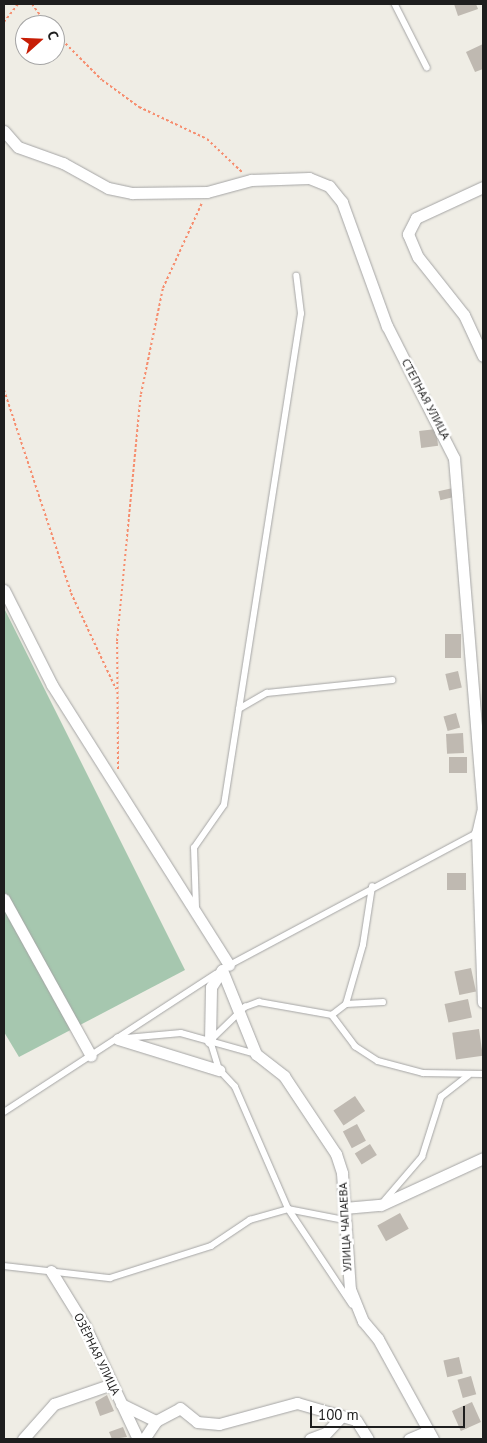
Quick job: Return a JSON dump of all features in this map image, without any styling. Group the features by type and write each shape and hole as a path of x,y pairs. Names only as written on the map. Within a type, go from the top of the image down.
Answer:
{"street":[{"name":"СТЕПНАЯ УЛИЦА","path":"4,131 18,147 63,163 108,188 132,193 207,192 251,180 309,178 336,194 387,326 448,441 455,468 483,808 477,833 483,1002"},
{"path":"483,187 416,218 408,234 418,257 464,315 483,356"},
{"path":"4,590 52,685 197,912 225,968 256,1054"},
{"path":"4,898 91,1056"},
{"path":"210,1040 211,987 225,968"},
{"path":"118,1038 219,1070"},
{"name":"УЛИЦА ЧАПАЕВА","path":"256,1054 284,1076 336,1154 342,1173 346,1267 363,1321 378,1339 431,1435"},
{"path":"344,1214 381,1205 483,1158"},
{"name":"ОЗЁРНАЯ УЛИЦА","path":"51,1271 112,1384 138,1439"},
{"path":"23,1439 54,1404 112,1384"},
{"path":"144,1439 156,1421 180,1408 197,1422 220,1424 297,1403 356,1420 368,1439"},
{"path":"121,1404 156,1421"},
{"path":"310,1439 326,1433 342,1416"},
{"path":"413,1438 431,1435"}],"lane":[{"path":"395,4 427,67"},
{"path":"197,912 192,883 194,848 224,805 301,314 296,276"},
{"path":"239,709 267,693 392,680"},
{"path":"4,1112 225,968 306,928 372,886 477,833"},
{"path":"346,1004 363,945 372,886"},
{"path":"210,1040 240,1011 259,1002 332,1015 355,1046 378,1061 423,1073 468,1076 483,1074"},
{"path":"332,1015 346,1004 383,1002"},
{"path":"118,1038 181,1033 256,1054"},
{"path":"210,1040 219,1070 235,1087 288,1209 363,1321"},
{"path":"381,1205 422,1156 441,1097 468,1076"},
{"path":"4,1266 110,1278 211,1246 250,1220 288,1209 344,1214"}],"path":[{"path":"4,22 18,4"},
{"path":"32,4 40,15"},
{"path":"65,43 102,80 139,107 207,139 251,180"},
{"path":"118,786 116,641 142,394 163,288 207,192"},
{"path":"4,390 71,593 117,690"}],"green space":[{"path":"4,608 185,970 19,1057 4,1032"}],"building":[{"path":"454,4 476,4 478,9 458,16"},
{"path":"483,44 483,69 475,72 466,52"},
{"path":"436,429 438,446 421,448 419,431"},
{"path":"453,488 455,497 440,500 438,491"},
{"path":"445,634 461,634 461,658 445,658"},
{"path":"458,671 462,688 449,690 445,674"},
{"path":"456,713 460,727 448,731 444,717"},
{"path":"463,733 464,753 447,754 446,734"},
{"path":"449,757 467,757 467,773 449,773"},
{"path":"447,873 466,873 466,890 447,890"},
{"path":"471,968 476,991 459,995 454,972"},
{"path":"468,999 472,1018 448,1023 445,1004"},
{"path":"479,1029 483,1056 456,1059 452,1033"},
{"path":"355,1096 365,1111 344,1125 333,1111"},
{"path":"357,1124 366,1141 352,1148 343,1132"},
{"path":"370,1144 377,1155 362,1165 355,1154"},
{"path":"400,1213 409,1229 386,1241 377,1226"},
{"path":"459,1357 463,1374 447,1377 443,1361"},
{"path":"471,1376 476,1394 463,1398 458,1380"},
{"path":"107,1395 114,1411 100,1416 95,1402"},
{"path":"472,1402 481,1422 461,1431 452,1411"},
{"path":"123,1427 127,1437 112,1439 109,1432"}]}
